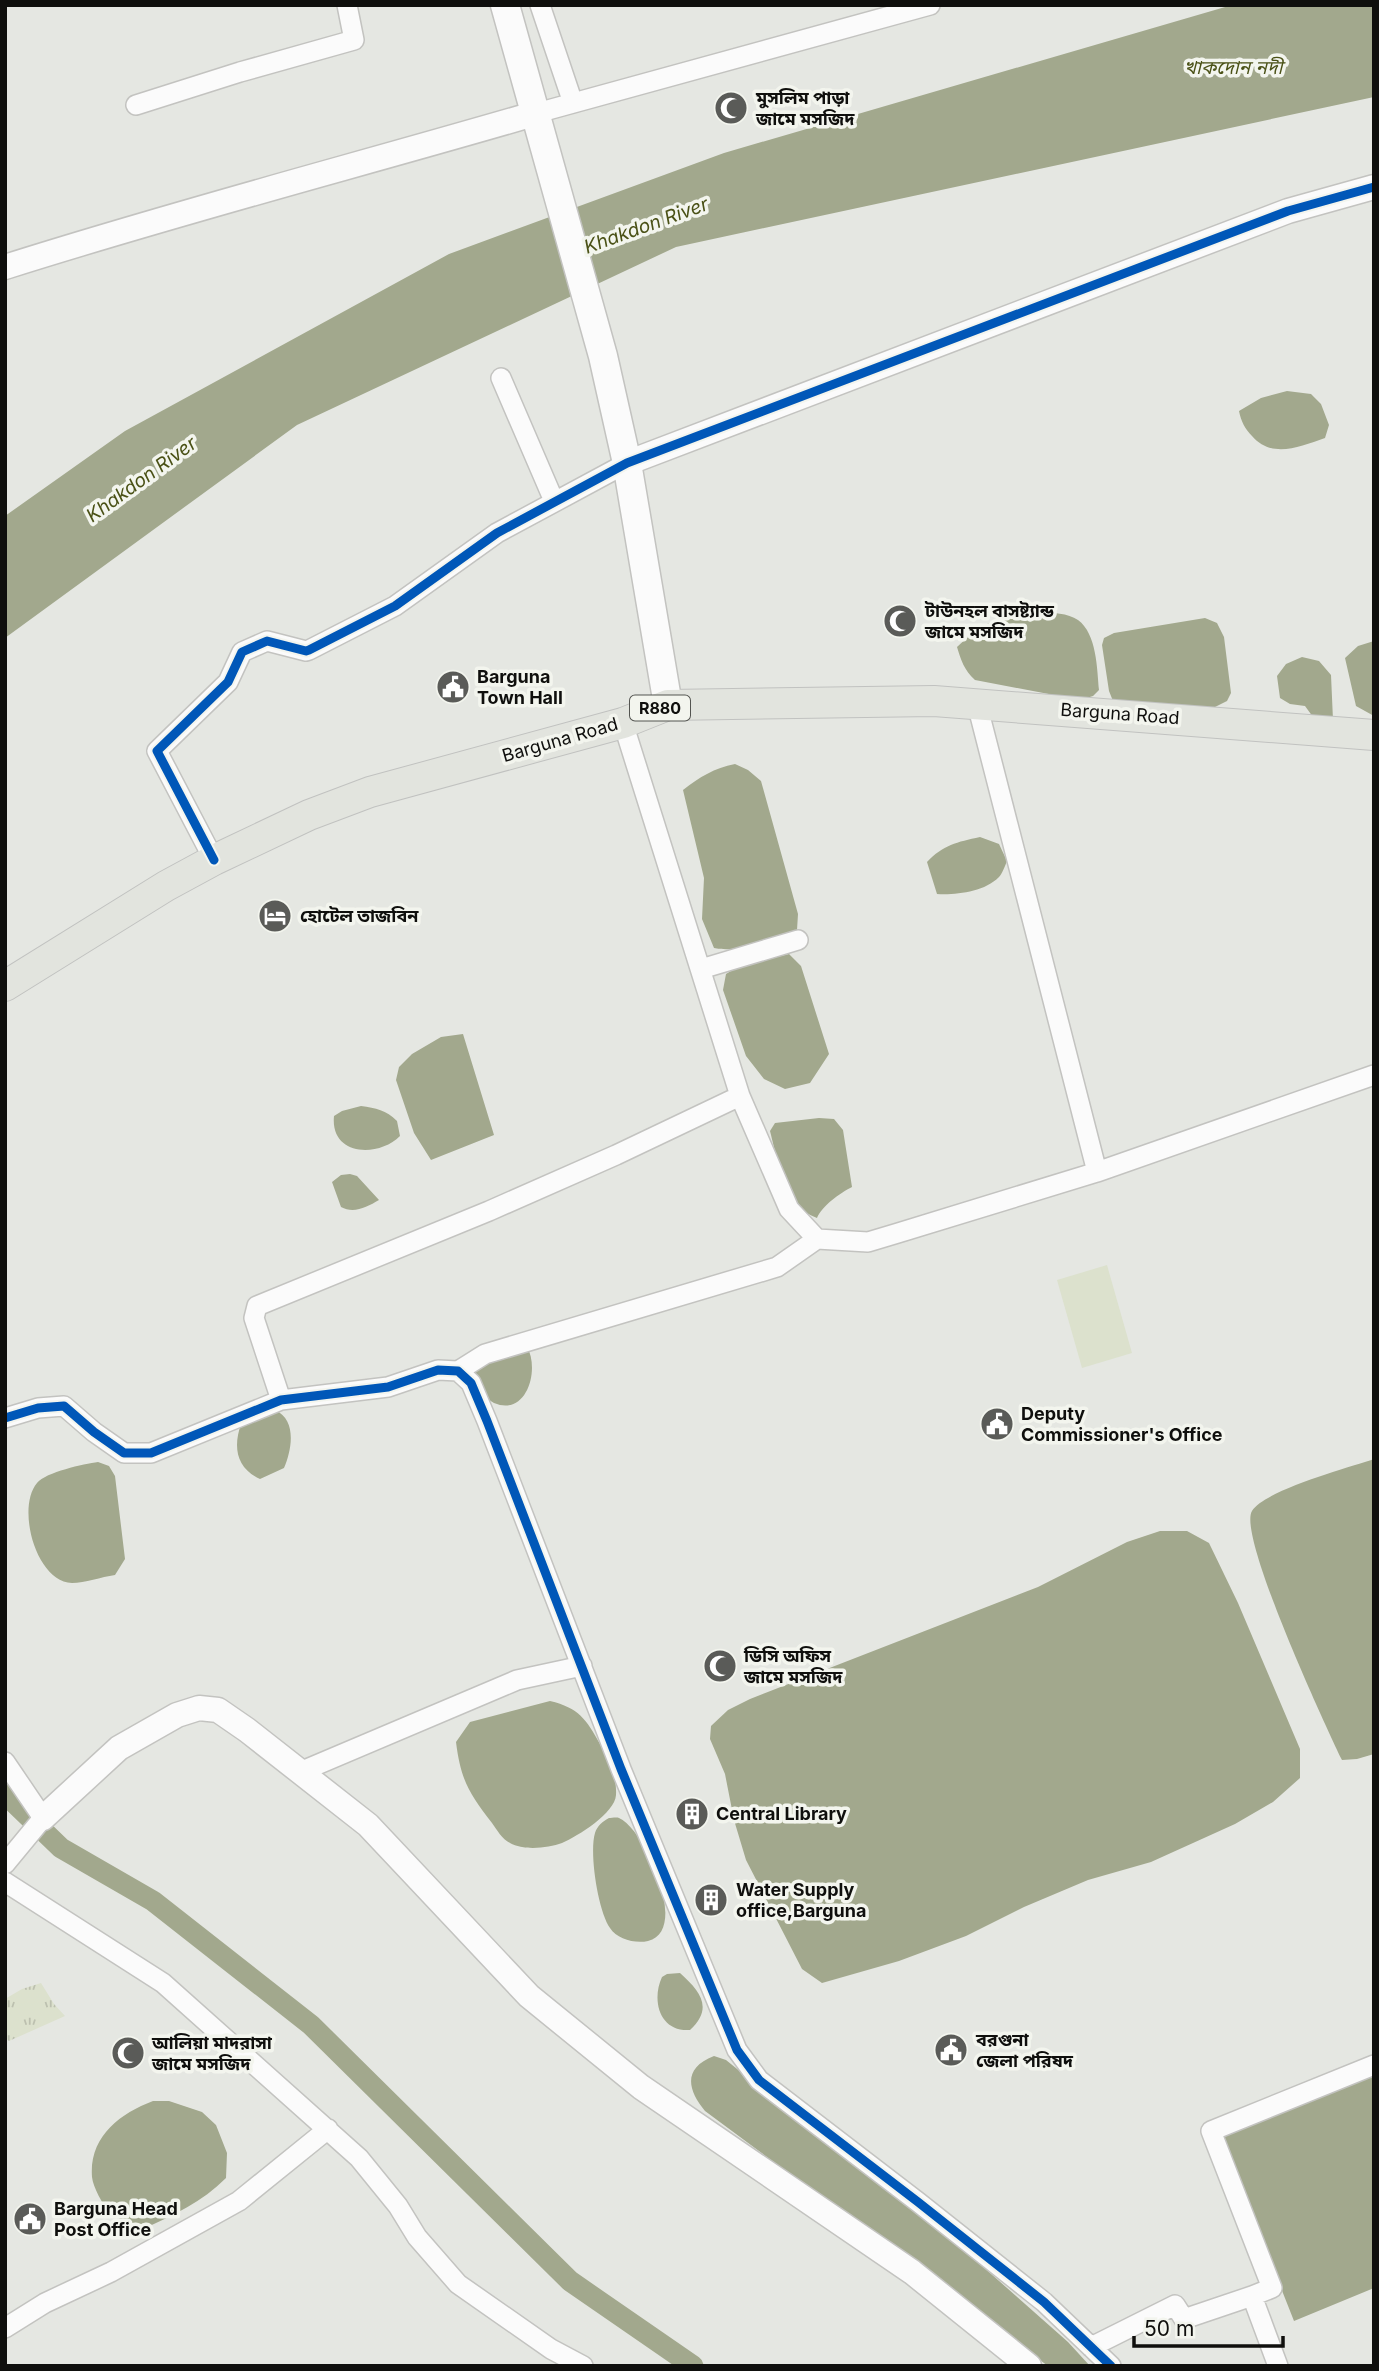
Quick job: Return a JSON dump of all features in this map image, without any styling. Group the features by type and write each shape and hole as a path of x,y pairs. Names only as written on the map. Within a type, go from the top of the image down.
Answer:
{"main road":[{"path":"505,5 603,356 627,463 668,705"},
{"name":"Barguna Road","path":"5,986 166,886 214,860 309,816 370,792 622,723 668,705 934,701 1374,735"}],"street":[{"path":"136,105 354,40 346,5"},
{"path":"540,5 573,103"},
{"path":"5,267 185,211 930,5"},
{"path":"214,860 157,751 227,684 242,652 267,641 309,650 395,606 497,533 627,463 1288,211 1374,187"},
{"path":"501,378 554,501"},
{"path":"977,704 1097,1172"},
{"path":"622,723 740,1097 789,1209 817,1239"},
{"path":"701,970 798,940"},
{"path":"5,1418 38,1408 64,1406 124,1453 151,1453 281,1399 388,1387 438,1370 458,1371 485,1354 777,1267 817,1239 868,1242 1097,1172 1374,1075"},
{"path":"281,1399 254,1318 257,1306 489,1211 740,1097"},
{"path":"458,1371 471,1383 487,1421 621,1769 737,2050 759,2080 1044,2302 1111,2366"},
{"path":"300,1772 517,1680 582,1667"},
{"path":"583,2366 551,2349 458,2284 417,2237 398,2206 359,2158 163,1983 6,1870 43,1818 119,1748 177,1715 199,1708 218,1710 368,1825 530,1996 641,2087 912,2272 1029,2366"},
{"path":"5,1762 43,1818"},
{"path":"1091,2347 1175,2305 1184,2319 1272,2288 1211,2131 1374,2065"},
{"path":"5,2328 45,2303 111,2272 239,2201 328,2130"},
{"path":"1252,2295 1278,2366"}],"green space":[{"path":"1107,1265 1132,1353 1082,1368 1057,1280"},
{"path":"41,1983 65,2016 9,2041 5,2038 5,1999 22,1989"}],"water":[{"name":"খাকদোন নদী","path":"1232,5 1374,5 1374,97 676,247 297,425 5,638 5,516 125,431 449,254 724,153"},
{"path":"1287,391 1311,394 1321,404 1329,425 1325,438 1296,447 1277,449 1260,443 1250,433 1239,411 1261,398"},
{"path":"1040,611 1070,616 1078,620 1089,634 1099,690 1093,696 1080,700 975,680 966,669 957,647 967,638 995,620"},
{"path":"1205,618 1217,623 1224,637 1231,693 1227,701 1211,709 1113,701 1102,645 1104,638 1114,633"},
{"path":"1374,641 1374,716 1356,706 1345,658 1358,646"},
{"path":"1302,657 1319,661 1331,675 1333,720 1313,717 1305,706 1290,704 1280,698 1277,676 1286,664"},
{"path":"735,764 761,781 798,914 797,930 756,945 724,949 714,948 702,919 704,878 683,790 720,768"},
{"path":"980,837 999,844 1007,861 1000,876 978,889 937,894 927,862 951,845"},
{"path":"789,954 801,966 829,1054 810,1083 785,1089 764,1079 746,1056 723,990 726,974 739,966"},
{"path":"463,1034 494,1135 431,1160 414,1133 396,1080 399,1067 412,1054 441,1037"},
{"path":"361,1106 380,1110 393,1117 397,1121 400,1136 380,1148 368,1150 347,1146 335,1129 334,1116"},
{"path":"834,1119 843,1130 852,1187 832,1200 817,1218 798,1207 789,1195 770,1131 775,1123"},
{"path":"341,1175 357,1176 379,1200 356,1210 341,1207 332,1182"},
{"path":"527,1347 532,1367 528,1388 515,1403 505,1406 494,1403 482,1392 473,1377 474,1360"},
{"path":"275,1410 287,1421 290,1428 289,1452 284,1468 260,1479 241,1463 237,1441 241,1424"},
{"path":"1374,1459 1374,1754 1342,1760 1270,1592 1257,1555 1251,1527 1252,1511 1260,1503 1289,1488"},
{"path":"98,1462 109,1466 115,1476 125,1559 115,1575 72,1583 59,1579 48,1570 40,1558 29,1525 31,1494 37,1483 48,1475"},
{"path":"1160,1531 1187,1531 1209,1543 1238,1603 1300,1749 1300,1778 1273,1802 1235,1824 1151,1862 1088,1880 1024,1907 966,1936 899,1961 822,1983 802,1969 746,1860 734,1820 725,1774 710,1739 711,1726 728,1710 750,1699 1038,1587 1127,1542"},
{"path":"550,1701 575,1711 590,1728 612,1768 616,1795 603,1816 569,1840 536,1848 516,1846 502,1837 472,1794 460,1767 456,1742 470,1722"},
{"path":"609,1818 619,1818 630,1826 641,1841 659,1880 665,1919 660,1933 648,1941 632,1941 617,1935 610,1928 602,1909 594,1867 593,1842 597,1828"},
{"path":"680,1973 702,2000 701,2014 690,2030 671,2026 658,2005 662,1977"},
{"path":"714,2056 726,2060 800,2120 911,2203 1068,2342 1090,2366 1048,2366 705,2111 694,2095 691,2080 697,2067"},
{"path":"1374,2073 1374,2288 1294,2321 1221,2136"},
{"path":"153,2101 169,2101 202,2112 216,2125 227,2153 226,2178 197,2201 143,2229 108,2213 96,2191 92,2163 95,2150 109,2129 140,2106"}],"waterway":[{"path":"5,1794 61,1848 153,1901 311,2025 570,2281 693,2366"}],"cycle path":[{"path":"214,860 157,751 228,682 242,652 267,641 309,650 395,606 497,533 627,463 1288,211 1374,187"},
{"path":"5,1418 38,1408 64,1406 124,1453 151,1453 281,1400 388,1387 438,1370 458,1371 471,1383 487,1421 621,1769 737,2050 759,2080 1044,2302 1111,2366"}],"place":[{"name":"মুসলিম পাড়া জামে মসজিদ","path":"731,108"},
{"name":"টাউনহল বাসষ্ট্যান্ড জামে মসজিদ","path":"900,621"},
{"name":"Barguna Town Hall","path":"453,687"},
{"name":"হোটেল তাজবিন","path":"275,916"},
{"name":"Deputy Commissioner's Office","path":"997,1424"},
{"name":"ডিসি অফিস জামে মসজিদ","path":"720,1666"},
{"name":"Central Library","path":"692,1814"},
{"name":"Water Supply office,Barguna","path":"711,1900"},
{"name":"বরগুনা জেলা পরিষদ","path":"951,2050"},
{"name":"আলিয়া মাদরাসা জামে মসজিদ","path":"128,2053"},
{"name":"Barguna Head Post Office","path":"30,2219"}],"water label":[{"name":"Khakdon River","path":"646,225"},
{"name":"Khakdon River","path":"141,479"}]}
